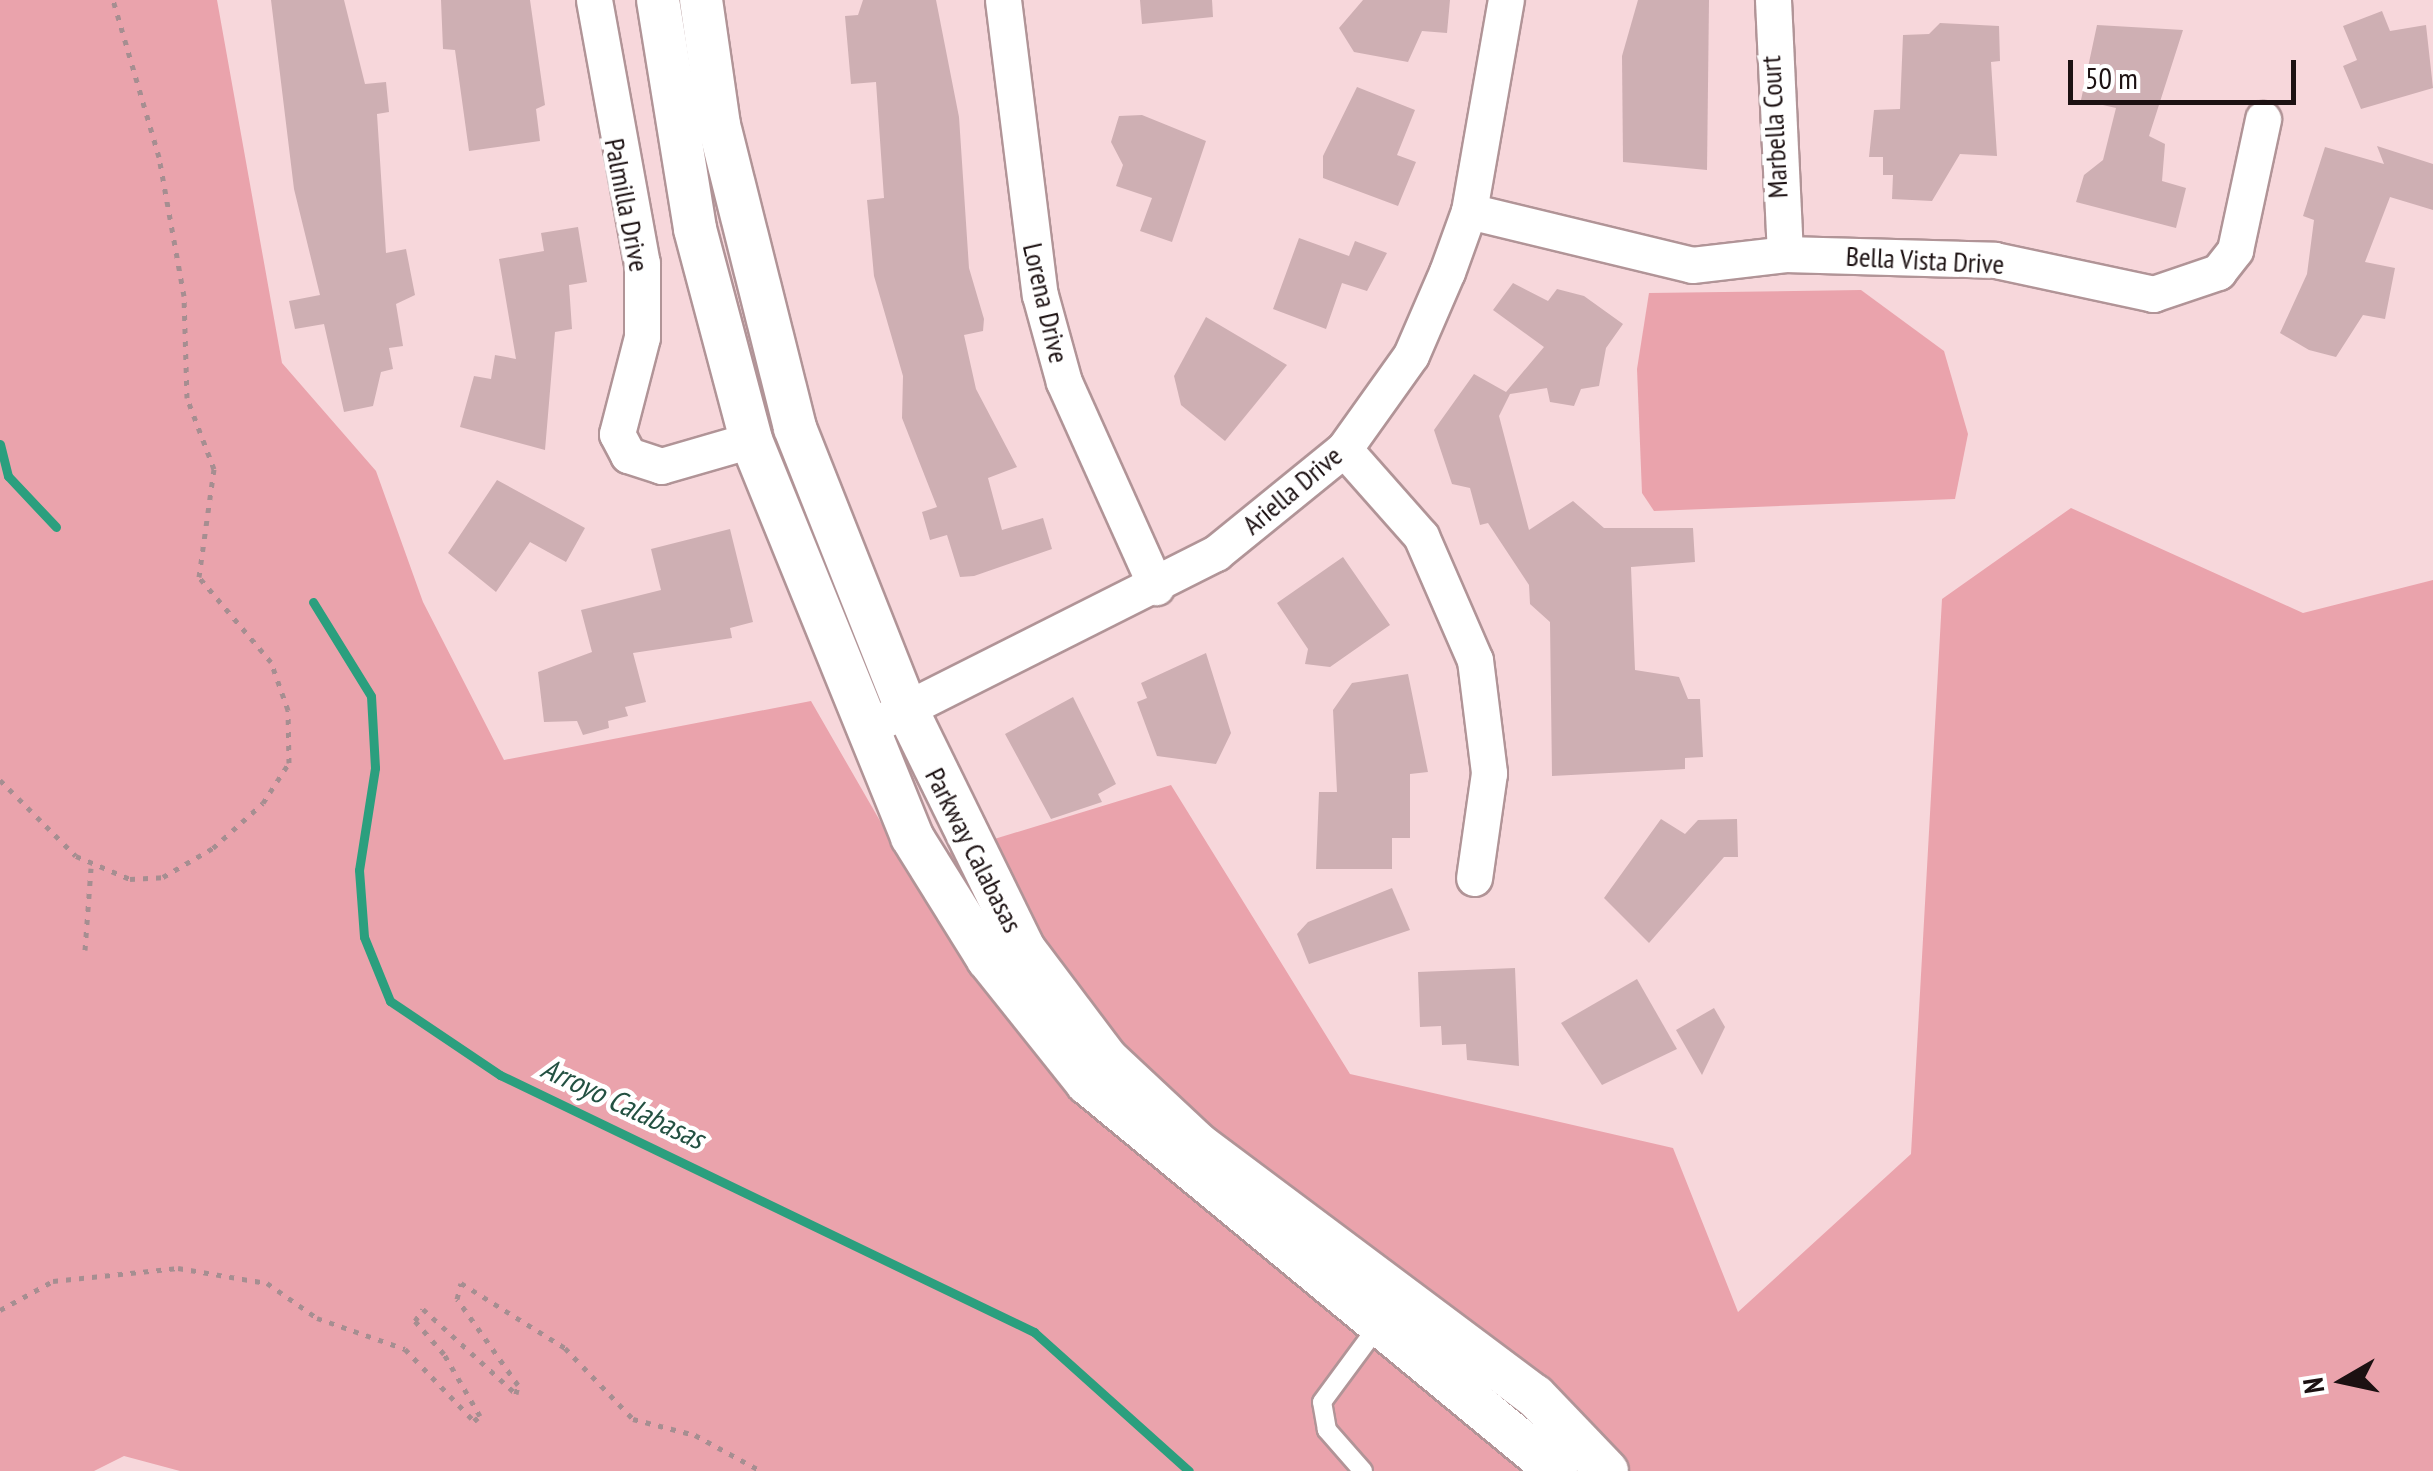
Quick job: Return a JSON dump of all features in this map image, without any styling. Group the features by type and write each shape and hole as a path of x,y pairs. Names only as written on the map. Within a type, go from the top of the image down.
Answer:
{"street":[{"name":"Palmilla Drive","path":"594,0 642,263 642,337 617,434 628,455 661,466 751,440"},
{"name":"Parkway Calabasas","path":"658,0 695,229 751,440 912,837 988,959 1087,1083 1196,1181 1382,1322 1557,1471"},
{"name":"Parkway Calabasas","path":"701,0 723,144 795,428 906,708 1024,949 1107,1059 1199,1145 1535,1396 1607,1471"},
{"name":"Lorena Drive","path":"1003,0 1040,295 1064,382 1156,588"},
{"name":"Ariella Drive","path":"866,730 964,677 1156,588 1216,553 1344,449 1411,354 1469,211 1506,0"},
{"name":"Marbella Court","path":"1773,0 1784,254"},
{"name":"Bella Vista Drive","path":"1469,211 1692,265 1784,254 1995,260 2153,294 2194,285 2235,250 2263,119"},
{"path":"751,440 795,428"},
{"path":"1344,449 1420,536 1474,660 1489,773 1474,878"}],"lane":[{"path":"1363,1471 1327,1430 1322,1402 1382,1322"}],"path":[{"path":"0,780 91,868 163,877 213,848 263,803 289,763 288,710 272,662 200,578 214,469 187,398 184,296 159,156 112,0"},
{"path":"85,950 91,868"},
{"path":"0,1310 53,1280 178,1268 267,1283 317,1318 405,1349 474,1421 480,1416 444,1354 415,1321 423,1310 516,1394 518,1385 457,1298 461,1283 565,1348 632,1419 695,1434 761,1471"}],"shaded area":[{"path":"0,0 217,0 282,363 376,471 423,602 504,760 811,701 906,866 1171,785 1350,1074 1673,1148 1738,1312 1911,1154 1942,599 2071,508 2303,613 2433,580 2433,1471 180,1471 124,1456 94,1471 0,1471"},
{"path":"1861,290 1944,351 1968,434 1955,499 1654,511 1642,493 1637,369 1649,293"}],"building":[{"path":"271,0 344,0 365,84 386,82 389,112 377,114 386,253 406,249 415,295 396,304 403,346 389,348 393,369 381,372 373,406 344,412 324,324 295,329 289,301 320,295 294,189"},
{"path":"441,0 530,0 545,105 536,109 540,141 469,151 455,50 443,49"},
{"path":"863,0 936,0 959,117 969,268 984,319 983,331 964,335 976,389 1017,467 988,478 1002,530 1043,518 1052,549 974,576 960,577 947,535 930,540 922,512 937,507 902,418 903,376 874,276 867,200 884,198 876,82 851,84 845,16 858,15"},
{"path":"1140,0 1212,0 1213,17 1142,24"},
{"path":"1363,0 1450,0 1447,33 1422,31 1408,62 1354,52 1339,28"},
{"path":"1638,0 1709,0 1707,170 1623,162 1622,56"},
{"path":"2382,11 2390,31 2426,25 2433,88 2361,109 2343,66 2357,60 2343,26"},
{"path":"1940,23 1999,26 2000,61 1991,62 1997,156 1960,154 1932,201 1892,199 1893,175 1883,175 1883,157 1869,157 1874,110 1900,109 1903,35 1929,34"},
{"path":"2097,25 2183,30 2149,136 2165,144 2162,181 2186,188 2176,228 2076,202 2084,175 2103,160 2116,108 2081,100"},
{"path":"1357,87 1415,110 1397,155 1416,162 1398,206 1323,178 1323,156"},
{"path":"1142,115 1206,141 1172,242 1140,231 1152,198 1116,186 1123,165 1111,142 1119,116"},
{"path":"2377,146 2433,164 2433,210 2390,197 2365,262 2395,268 2385,319 2363,315 2336,357 2309,350 2280,333 2307,274 2314,220 2303,216 2325,147 2384,164"},
{"path":"578,227 587,282 569,285 572,329 555,332 545,450 460,427 474,376 491,379 495,355 516,359 499,259 544,251 541,233"},
{"path":"1299,238 1349,256 1355,241 1387,253 1367,291 1342,283 1326,329 1273,309"},
{"path":"1513,283 1548,301 1557,289 1584,296 1623,324 1606,348 1599,386 1581,389 1574,406 1550,402 1547,388 1510,394 1499,416 1529,530 1573,501 1604,528 1693,528 1695,562 1631,567 1635,670 1679,677 1688,699 1700,699 1703,757 1685,758 1685,769 1552,776 1550,622 1530,604 1529,585 1488,523 1480,525 1470,488 1452,484 1434,430 1474,374 1506,392 1544,347 1493,310"},
{"path":"1206,317 1287,365 1225,441 1181,405 1174,376"},
{"path":"497,480 585,528 566,562 530,542 496,592 448,553"},
{"path":"730,529 753,622 730,628 732,638 633,653 646,702 625,707 628,716 608,721 609,728 583,735 577,721 544,722 538,672 592,652 581,610 661,590 651,549"},
{"path":"1343,557 1390,625 1330,667 1305,664 1308,649 1277,603"},
{"path":"1206,653 1231,733 1216,764 1157,756 1137,702 1147,698 1141,683"},
{"path":"1408,674 1428,772 1410,774 1410,838 1392,838 1392,869 1316,869 1319,792 1337,792 1333,710 1352,683"},
{"path":"1073,697 1116,784 1098,794 1102,802 1051,819 1005,734"},
{"path":"1661,819 1685,834 1698,820 1737,819 1738,857 1724,857 1649,943 1604,898"},
{"path":"1392,888 1410,930 1309,964 1297,934 1308,922"},
{"path":"1515,968 1519,1066 1467,1060 1466,1044 1442,1045 1441,1026 1420,1027 1418,972"},
{"path":"1637,979 1677,1049 1602,1085 1561,1023"},
{"path":"1714,1008 1725,1027 1702,1075 1676,1030"}],"waterway":[{"name":"Arroyo Calabasas","path":"0,444 8,476 56,527"},
{"name":"Arroyo Calabasas","path":"313,602 371,696 375,768 359,870 364,937 390,1001 500,1075 1034,1332 1189,1471"}]}
